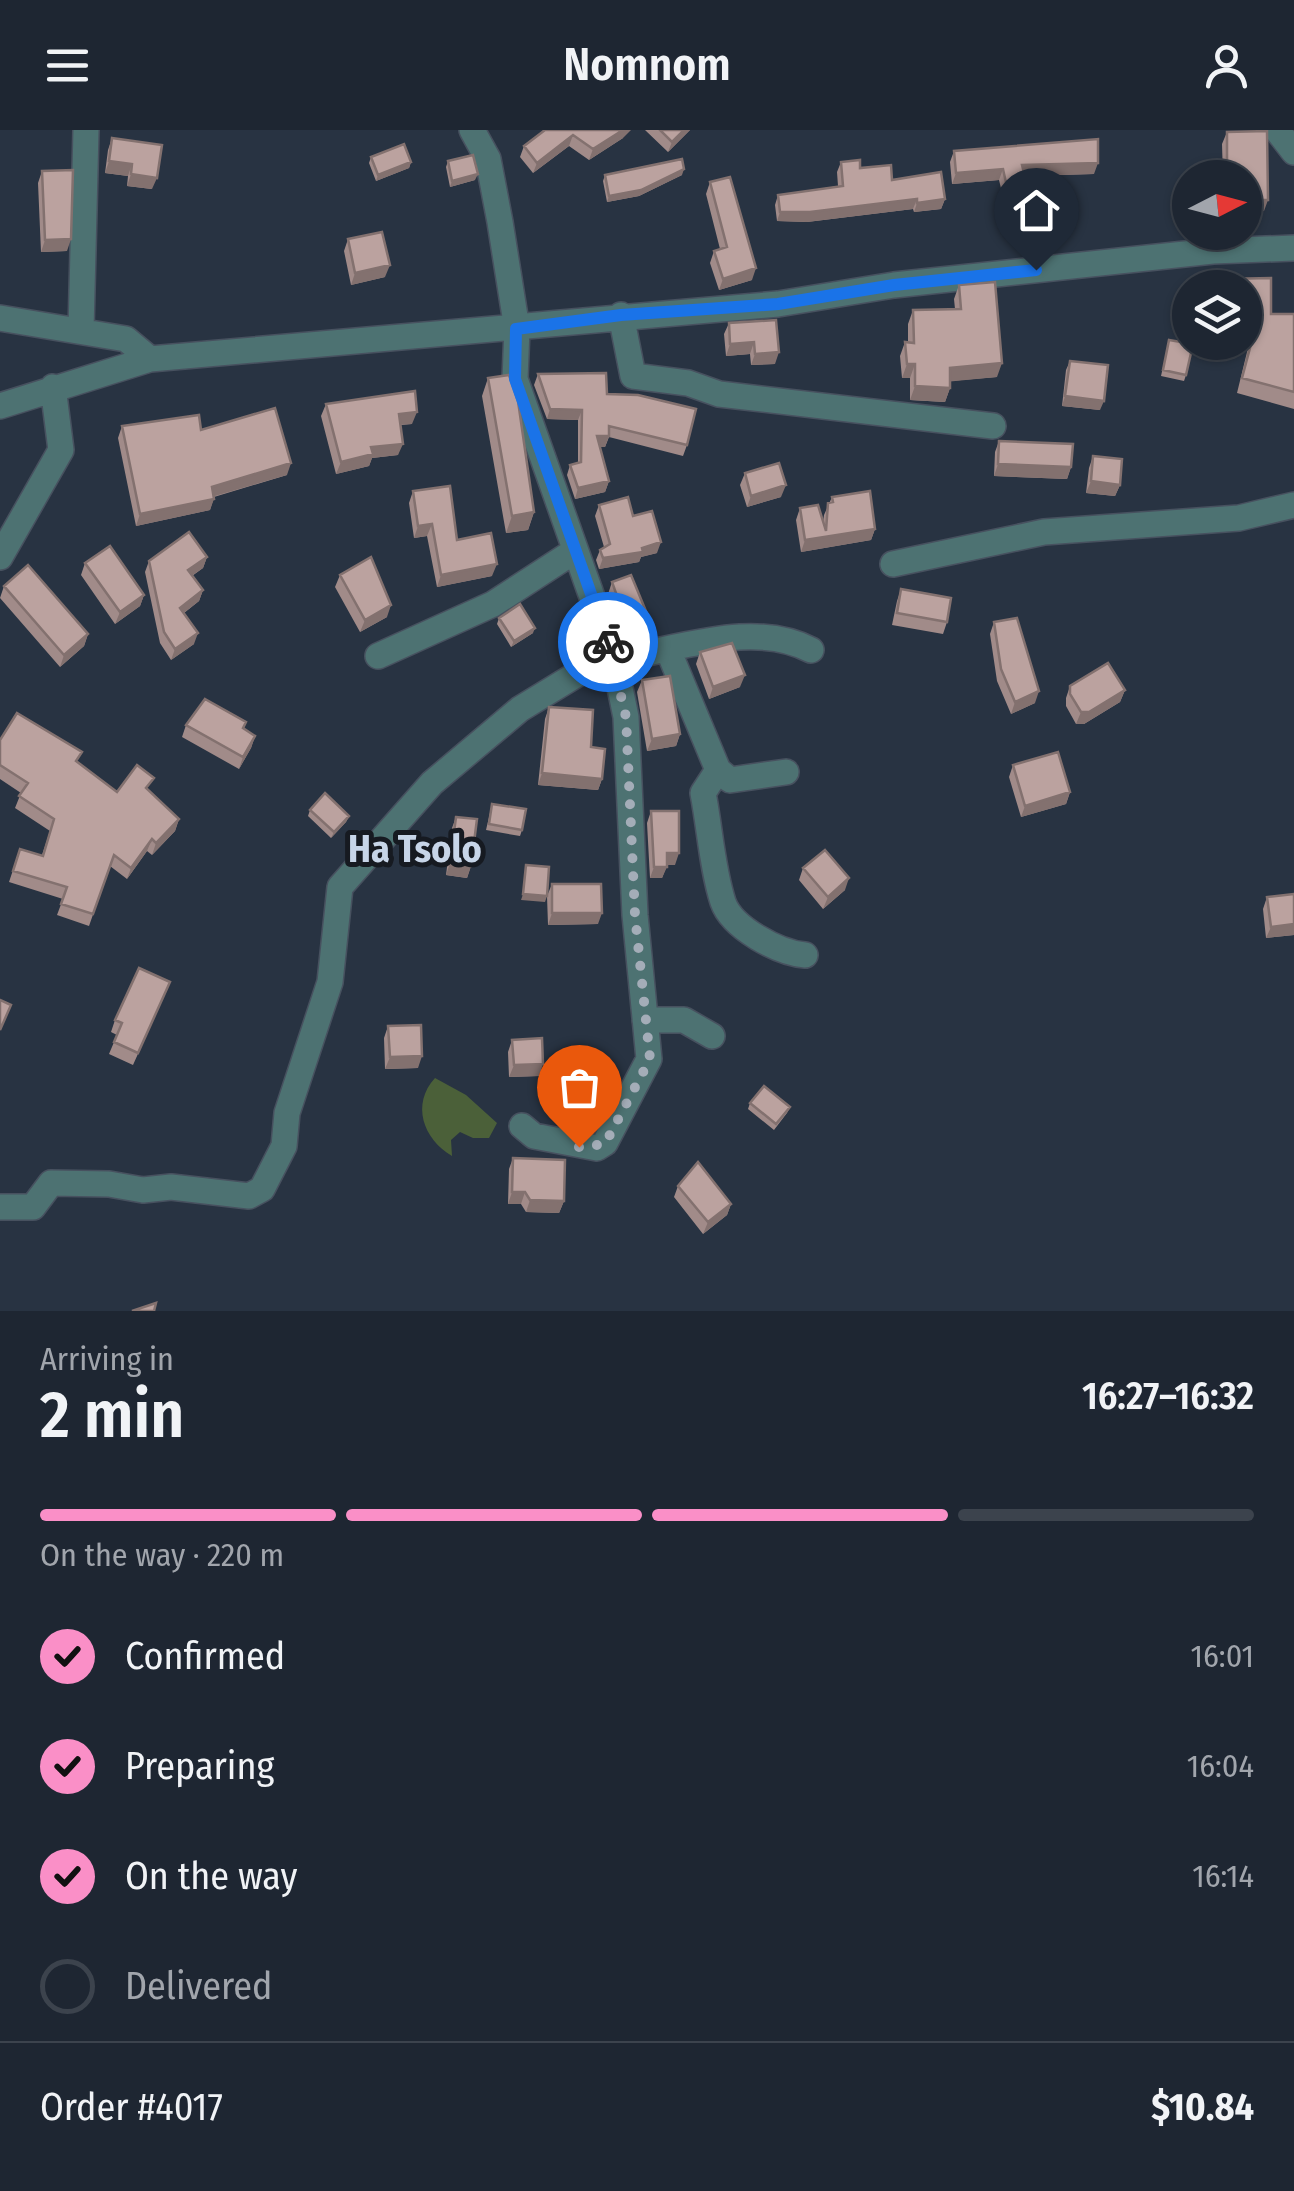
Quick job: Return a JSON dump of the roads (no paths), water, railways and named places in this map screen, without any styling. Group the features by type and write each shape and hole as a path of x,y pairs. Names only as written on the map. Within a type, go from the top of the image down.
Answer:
{"street":[{"path":"81,330 86,130"},
{"path":"472,130 488,159 516,329 515,379 574,552 627,732 630,845 650,1059 605,1144 598,1148 534,1136 522,1126"},
{"path":"1277,130 1294,152"},
{"path":"0,406 150,359 778,304 894,285 1214,251 1294,248"},
{"path":"621,315 633,376 688,383 719,394 993,426"},
{"path":"0,318 126,339 150,359"},
{"path":"0,557 62,450 53,387"},
{"path":"893,564 1044,532 1220,520 1294,506"},
{"path":"378,656 493,604 574,552"},
{"path":"0,1207 32,1207 50,1182 109,1184 142,1190 171,1187 250,1196 262,1188 284,1146 287,1114 330,982 340,887 432,782 520,709 572,673 605,660 669,652 708,640 761,638 795,642 811,650"},
{"path":"669,652 718,770 730,780 786,772"},
{"path":"718,770 703,794 724,906 765,944 784,954 805,955"},
{"path":"645,1020 684,1020 712,1036"}],"district":[{"name":"Ha Tsolo","path":"415,849"}]}
